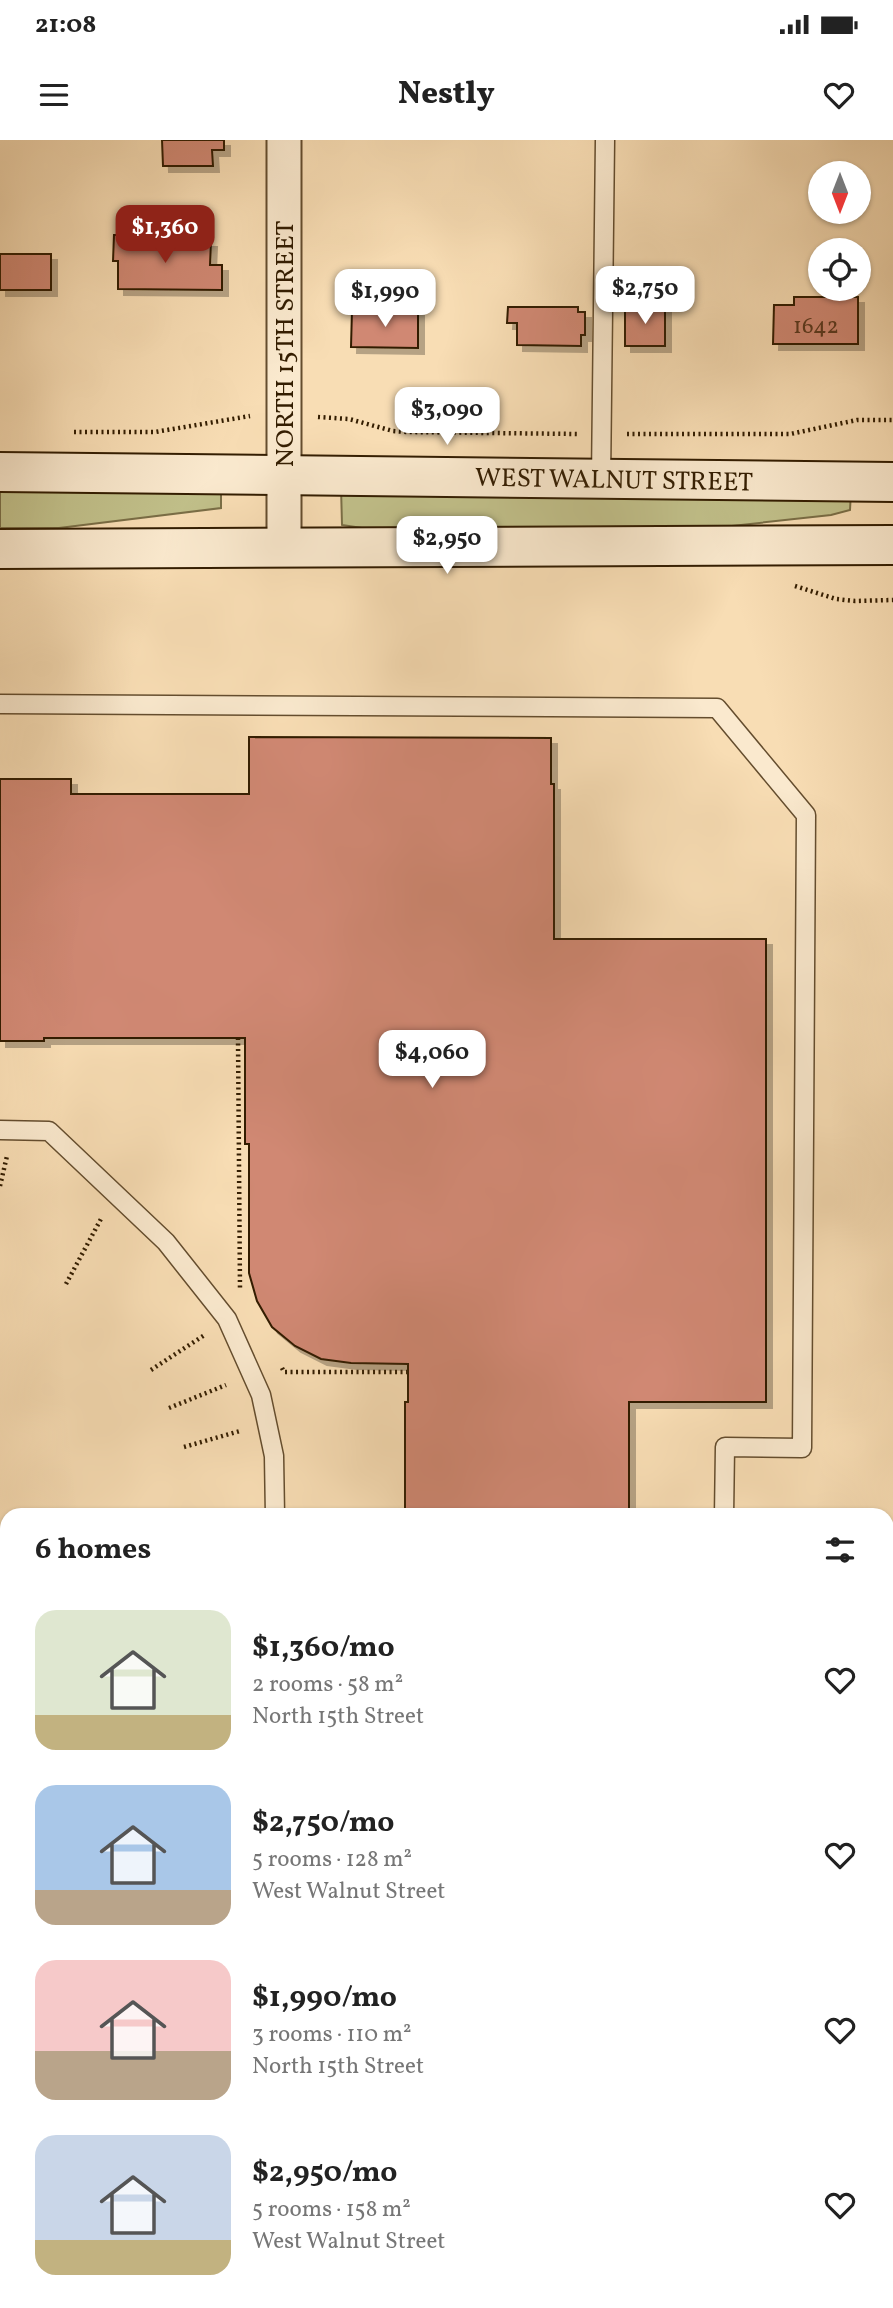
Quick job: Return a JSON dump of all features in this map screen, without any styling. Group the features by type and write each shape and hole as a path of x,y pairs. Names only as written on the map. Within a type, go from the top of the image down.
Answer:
{"main road":[{"name":"WEST WALNUT STREET","path":"0,472 893,482"},
{"path":"0,548 893,545"}],"street":[{"name":"NORTH 15TH STREET","path":"284,140 284,548"}],"lane":[{"path":"601,479 605,140"},
{"path":"0,704 717,708 806,815 802,1448 725,1447 724,1508"},
{"path":"0,1130 50,1131 166,1242 227,1319 261,1395 274,1456 275,1508"}],"path":[{"path":"65,432 155,432 260,415"},
{"path":"886,600 893,600"},
{"path":"151,1370 227,1319 240,1293 238,1038"},
{"path":"66,1284 115,1194"},
{"path":"279,1360 284,1372 408,1372"},
{"path":"184,1447 268,1424"}],"shaded area":[{"path":"0,486 221,487 221,508 59,528 0,528"},
{"path":"341,487 851,491 850,510 831,515 695,530 369,529 342,525"}],"building":[{"path":"162,140 224,140 224,150 212,150 213,166 163,166"},
{"path":"114,235 142,235 142,240 211,241 210,265 222,265 222,290 118,289 118,261 113,261"},
{"path":"0,254 51,254 51,290 0,290"},
{"path":"794,297 808,297 808,301 858,301 858,344 773,344 774,305 794,305"},
{"path":"508,307 578,307 578,312 585,312 585,335 581,335 581,346 517,345 517,323 507,323"},
{"path":"625,307 665,307 665,346 625,346"},
{"path":"352,310 418,310 418,348 351,347"},
{"path":"249,737 551,738 551,784 554,784 554,939 766,939 766,1402 629,1402 629,1508 405,1508 405,1402 408,1402 408,1364 351,1363 321,1359 295,1346 272,1327 257,1301 249,1273 249,1144 245,1144 245,1038 44,1038 44,1041 0,1041 0,779 71,779 71,794 249,794"}]}
